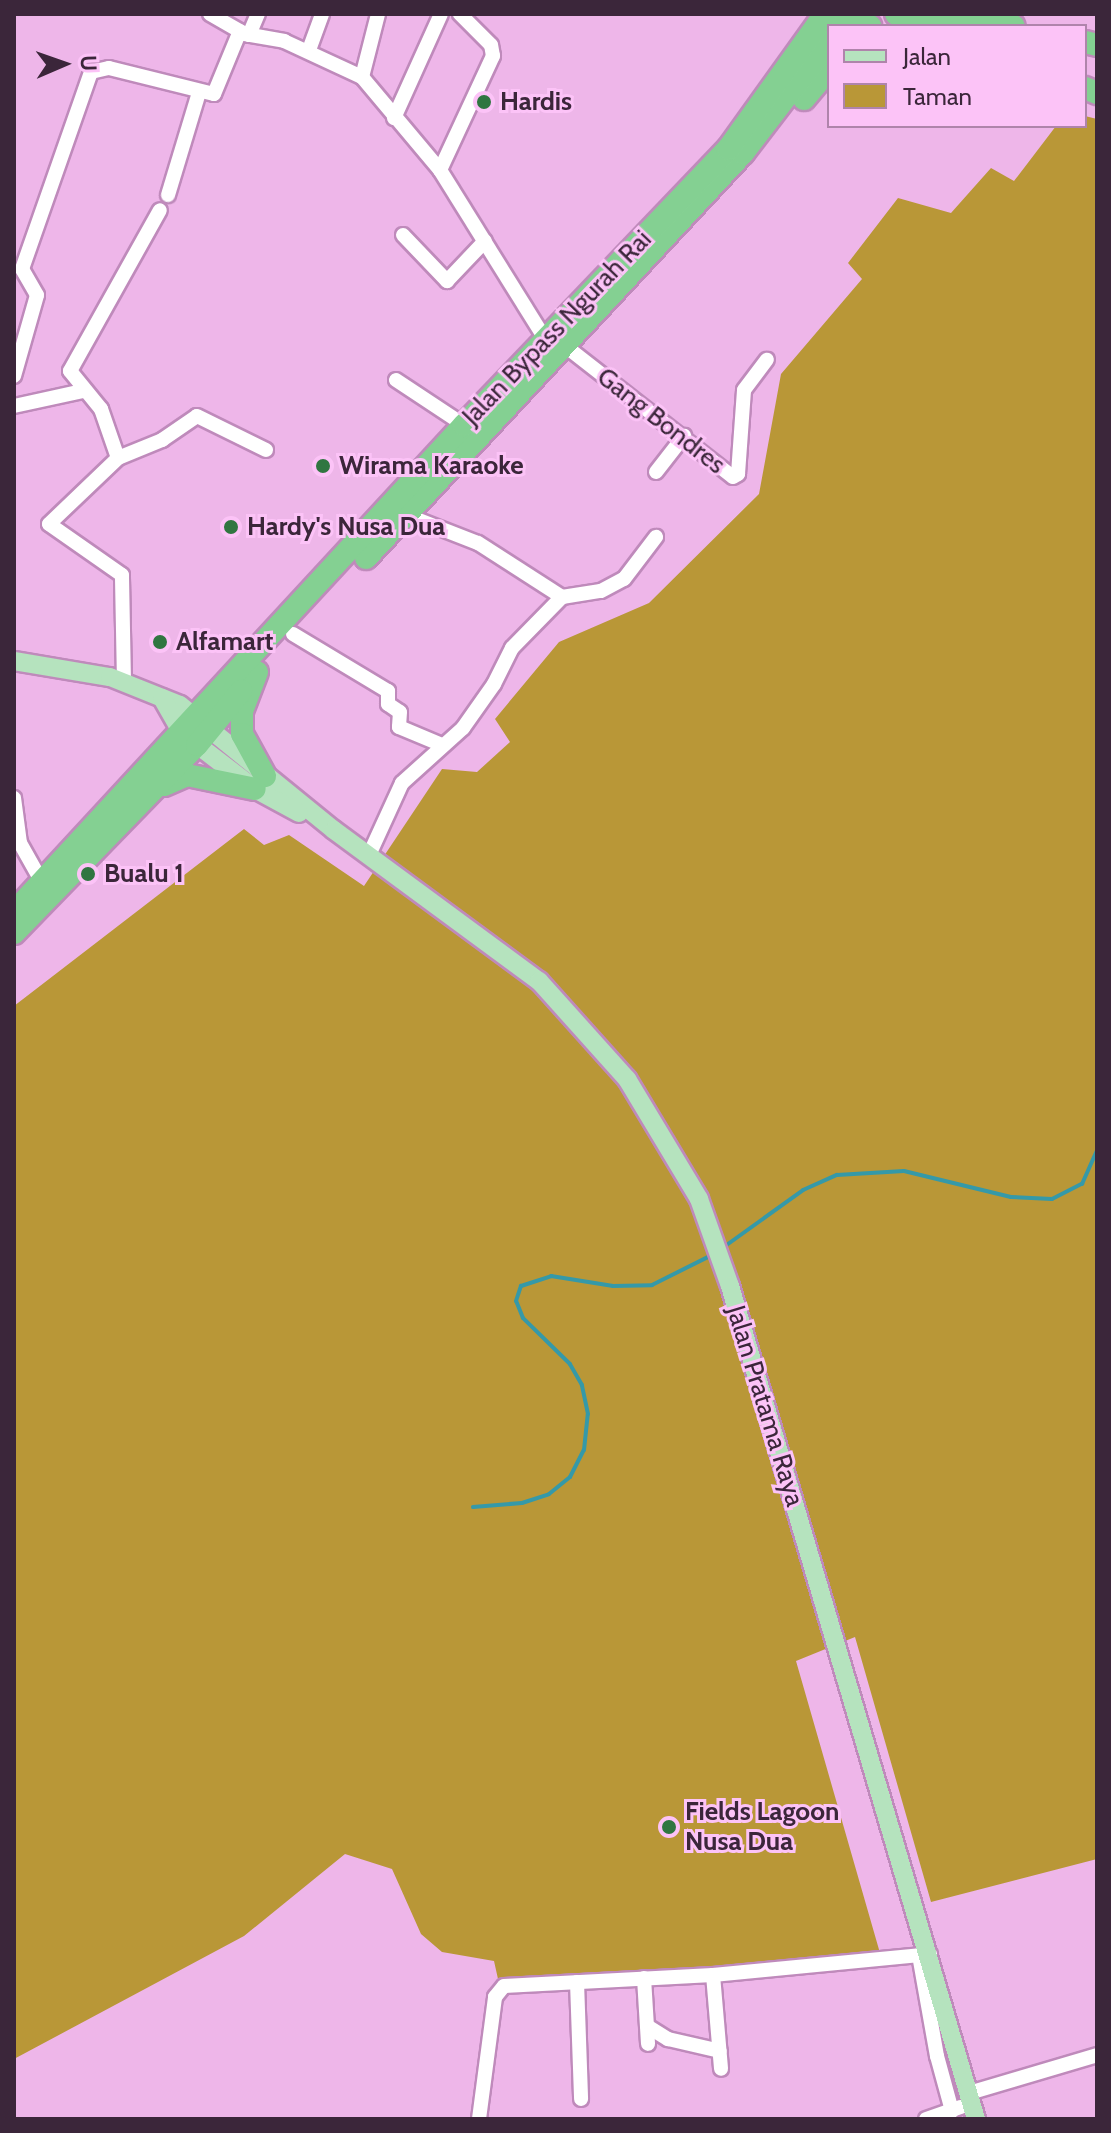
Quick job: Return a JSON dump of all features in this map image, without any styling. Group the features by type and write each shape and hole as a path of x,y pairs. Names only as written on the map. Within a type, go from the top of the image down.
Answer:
{"highway":[{"path":"896,14 942,24"},
{"path":"960,14 1005,24"},
{"path":"835,18 861,24"},
{"name":"Jalan Bypass Ngurah Rai","path":"14,933 155,789 196,731 464,425 728,149 827,28"},
{"name":"Jalan Bypass Ngurah Rai","path":"14,912 257,672 406,515 550,337 694,207 743,153 827,44"},
{"path":"694,207 753,161 827,71"},
{"path":"155,789 187,775 260,782 242,734 242,711 257,672"}],"main road":[{"name":"Jalan Pratama Raya","path":"14,661 124,682 162,698 196,731 260,782 334,830 539,981 589,1031 666,1137 713,1238 730,1286 925,1955 973,2105"}],"street":[{"path":"210,14 244,33 309,50 362,77 440,170 550,337"},
{"path":"14,376 37,295 22,269 95,68 199,92 217,91 244,33 258,14"},
{"path":"309,50 322,14"},
{"path":"362,77 378,14"},
{"path":"394,118 441,14"},
{"path":"440,170 493,56 491,45 460,14"},
{"path":"168,195 199,92"},
{"path":"118,458 101,409 70,376 72,365 160,210"},
{"path":"403,235 447,281 485,241"},
{"name":"Gang Bondres","path":"550,337 736,477 744,390 767,360"},
{"path":"396,380 464,425"},
{"path":"14,406 83,391"},
{"path":"124,682 122,575 49,524 118,458 162,440 197,416 266,450"},
{"path":"656,472 684,436"},
{"path":"406,515 478,543 562,597"},
{"path":"369,855 402,783 471,717 512,648 562,597 614,587 656,537"},
{"path":"293,634 388,691 388,704 400,712 399,727 442,745"},
{"path":"14,798 23,851 42,882"},
{"path":"479,2119 498,1990 577,1982 713,1975 925,1955 952,2111"},
{"path":"713,1975 721,2069"},
{"path":"644,1978 648,2044"},
{"path":"577,1982 581,2099"},
{"path":"647,2026 668,2039 720,2051"},
{"path":"926,2119 973,2105 1097,2055"}],"green space":[{"path":"1087,116 1097,119 1097,1859 931,1902 855,1637 796,1661 882,1960 498,1979 494,1961 442,1952 421,1934 392,1869 345,1854 244,1936 14,2059 14,1006 244,829 264,845 289,835 364,886 442,769 477,772 510,742 495,719 559,642 649,603 759,494 781,374 862,279 848,263 898,198 951,213 991,168 1014,181 1054,128 1087,128"}],"waterway":[{"path":"721,1249 803,1190 837,1175 904,1171 1011,1197 1052,1199 1082,1184 1097,1150"},
{"path":"473,1507 522,1503 549,1494 570,1477 584,1450 588,1414 582,1385 570,1364 523,1318 516,1301 521,1286 551,1276 613,1286 652,1285 714,1254"}],"place":[{"name":"Hardis","path":"484,102"},
{"name":"Wirama Karaoke","path":"323,466"},
{"name":"Hardy's Nusa Dua","path":"231,527"},
{"name":"Alfamart","path":"160,642"},
{"name":"Bualu 1","path":"88,874"},
{"name":"Fields Lagoon Nusa Dua","path":"669,1827"}]}
